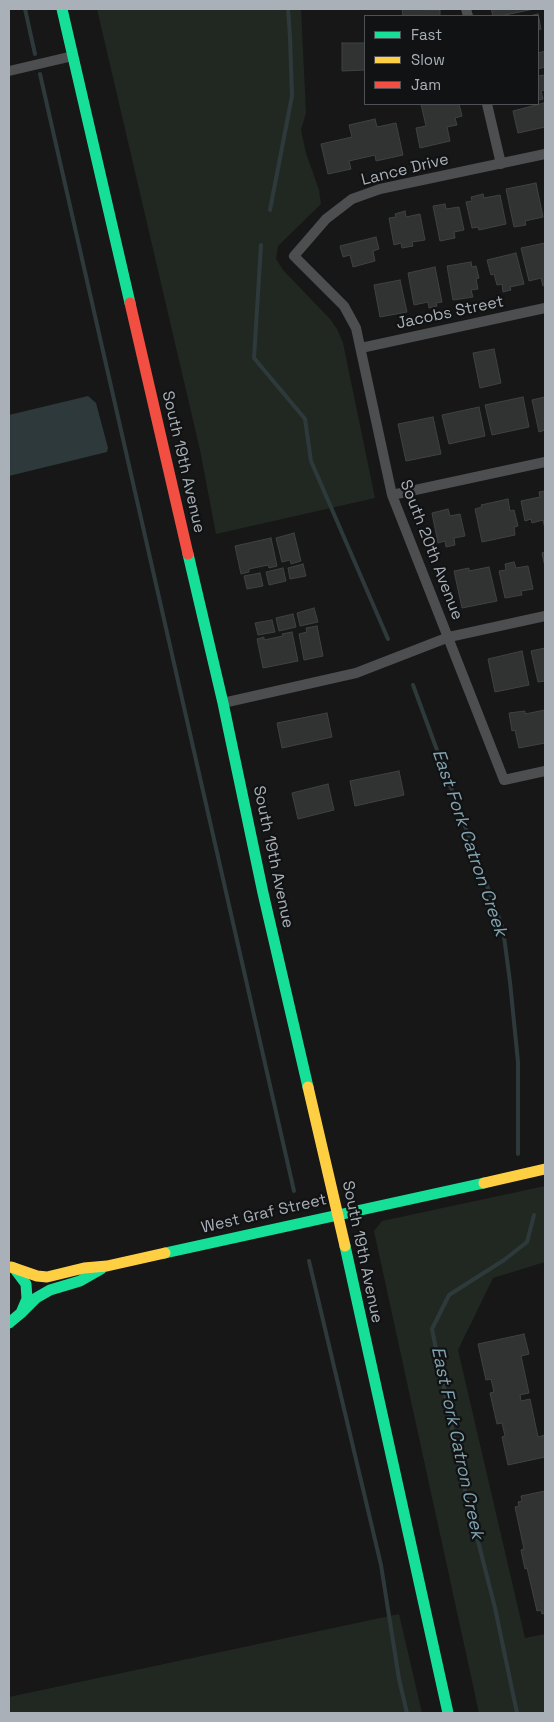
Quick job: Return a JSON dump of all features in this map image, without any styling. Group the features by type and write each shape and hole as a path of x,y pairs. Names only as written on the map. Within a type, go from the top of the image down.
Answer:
{"main road":[{"name":"South 19th Avenue","path":"62,9 223,703 263,892 448,1713"},
{"name":"West Graf Street","path":"10,1266 27,1274 47,1277 84,1268 107,1266 545,1169"},
{"path":"10,1266 22,1277 27,1291 25,1306 21,1313"},
{"name":"West Graf Street","path":"9,1323 36,1298 80,1281 107,1266"}],"street":[{"path":"9,71 73,56"},
{"path":"487,105 500,164"},
{"name":"Lance Drive","path":"294,256 326,219 352,199 380,189 545,154"},
{"name":"South 20th Avenue","path":"294,256 344,306 356,328 362,348 392,495 504,780 545,771"},
{"name":"Jacobs Street","path":"362,348 545,308"},
{"path":"392,495 545,462"},
{"path":"223,703 356,673 449,637 545,616"}],"shaded area":[{"path":"97,9 301,9 306,113 301,130 306,153 319,190 321,204 278,246 276,259 283,270 330,319 343,343 375,498 216,534 200,450"},
{"path":"88,396 96,403 108,448 107,452 9,476 9,415"},
{"path":"545,1186 545,1262 493,1278 458,1350 525,1638 545,1634 545,1713 479,1713 374,1231 382,1221"},
{"path":"399,1614 422,1713 9,1713 9,1697"}],"building":[{"path":"402,9 440,10 440,15 403,15"},
{"path":"491,9 534,9 505,15 493,15"},
{"path":"342,43 364,43 364,70 342,71"},
{"path":"545,51 545,67 539,69 539,53"},
{"path":"545,75 545,90 541,91 543,99 539,100 539,76"},
{"path":"544,103 545,127 518,133 513,111"},
{"path":"421,105 459,105 462,116 455,118 457,125 447,127 450,141 420,148 416,128 426,126"},
{"path":"375,119 377,127 396,123 403,155 376,161 375,155 349,161 351,169 328,174 321,144 352,137 349,125"},
{"path":"536,183 543,217 525,221 526,225 514,227 506,189"},
{"path":"483,194 484,198 500,195 506,224 479,230 478,227 472,228 466,202 472,201 471,197"},
{"path":"445,204 446,209 459,207 464,230 454,232 455,238 440,241 433,206"},
{"path":"405,211 406,217 420,214 425,240 412,242 413,246 402,248 401,243 394,245 389,218 396,217 395,214"},
{"path":"376,237 379,249 373,251 375,261 353,267 350,255 343,257 340,246"},
{"path":"545,243 545,285 543,286 541,278 529,281 521,248"},
{"path":"516,253 524,284 510,287 511,290 503,292 502,284 497,285 494,274 491,275 487,260"},
{"path":"471,262 472,267 476,266 479,278 476,279 478,289 471,290 473,297 453,300 447,266"},
{"path":"435,267 442,302 436,303 437,306 429,308 428,302 414,305 408,273"},
{"path":"400,280 407,312 380,317 374,285"},
{"path":"494,349 501,383 480,388 473,353"},
{"path":"523,397 529,427 492,435 485,405"},
{"path":"545,397 545,430 539,432 532,400"},
{"path":"479,407 485,436 449,444 442,415"},
{"path":"433,417 441,454 406,461 398,424"},
{"path":"545,491 545,529 543,520 532,523 531,519 525,521 521,501 540,497 539,492"},
{"path":"508,499 510,511 514,510 518,526 514,527 515,535 482,542 475,509 482,507 481,505"},
{"path":"448,509 450,516 460,514 465,536 454,538 455,545 446,547 445,541 438,543 432,513"},
{"path":"294,533 301,561 291,564 290,560 282,562 276,538"},
{"path":"271,538 277,566 269,568 268,565 249,569 249,572 241,574 235,546"},
{"path":"545,552 545,567 542,553"},
{"path":"514,562 516,568 528,566 533,589 521,591 522,595 505,598 499,571 506,570 505,564"},
{"path":"303,564 306,576 290,579 288,568"},
{"path":"489,567 497,601 462,608 454,571 469,568 469,571"},
{"path":"283,568 286,581 269,585 266,572"},
{"path":"260,573 263,586 247,589 244,576"},
{"path":"314,608 318,622 300,626 297,613"},
{"path":"293,614 296,627 279,631 276,618"},
{"path":"272,620 275,632 258,635 255,623"},
{"path":"317,626 323,656 304,660 299,634 307,632 306,628"},
{"path":"292,632 298,661 263,668 257,639 264,637 264,640"},
{"path":"545,648 545,681 538,682 531,651"},
{"path":"522,651 529,685 495,692 488,659"},
{"path":"545,710 545,743 519,748 515,730 512,731 509,713 525,711 525,714"},
{"path":"327,713 332,737 282,748 277,723"},
{"path":"399,771 404,795 355,806 350,781"},
{"path":"328,784 334,810 298,819 292,793"},
{"path":"524,1334 529,1354 521,1356 529,1393 520,1395 521,1401 530,1399 538,1437 545,1435 545,1457 508,1465 502,1437 505,1436 502,1423 497,1424 490,1393 494,1392 491,1379 486,1380 478,1344"},
{"path":"545,1491 545,1613 542,1614 541,1610 537,1611 527,1568 525,1569 521,1550 524,1549 515,1507 519,1506 518,1502 522,1501 521,1496"}],"waterway":[{"path":"25,9 35,54"},
{"name":"East Fork Catron Creek","path":"270,210 292,96 288,9"},
{"path":"40,74 294,1191"},
{"name":"East Fork Catron Creek","path":"261,245 254,358 305,419 311,461 388,639"},
{"name":"East Fork Catron Creek","path":"413,685 503,929 518,1062 518,1154"},
{"name":"East Fork Catron Creek","path":"517,1713 495,1608 462,1478 432,1329 449,1295 504,1260 527,1242 534,1215"},
{"path":"309,1261 381,1565 399,1679 407,1713"}],"traffic: fast":[{"path":"62,9 130,303"},
{"path":"188,554 308,1087"},
{"path":"165,1253 484,1183"},
{"path":"345,1246 448,1713"},
{"path":"9,1323 21,1313 27,1299 26,1284 14,1268"},
{"path":"21,1313 36,1298 50,1290 80,1281 101,1269"}],"traffic: slow":[{"path":"308,1087 345,1246"},
{"path":"484,1183 545,1169"},
{"path":"11,1267 37,1276 47,1277 165,1253"}],"traffic: jam":[{"path":"130,303 188,554"}]}
